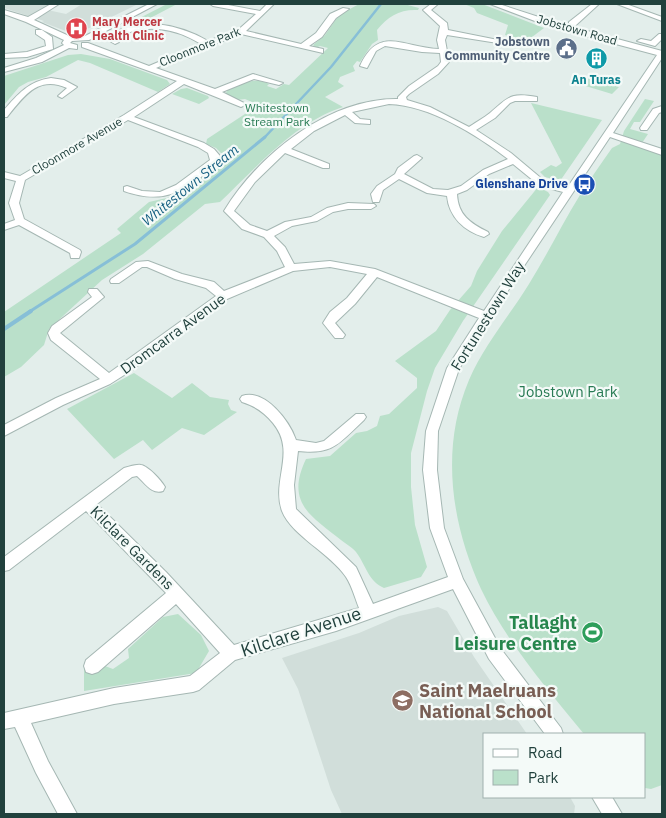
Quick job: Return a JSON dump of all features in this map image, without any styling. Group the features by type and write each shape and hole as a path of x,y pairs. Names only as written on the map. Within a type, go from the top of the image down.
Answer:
{"street":[{"path":"29,20 56,4"},
{"path":"4,12 29,20 76,47 154,4"},
{"path":"213,4 260,13"},
{"name":"Cloonmore Park","path":"150,68 241,32 271,4"},
{"path":"403,102 402,97 406,91 441,68 445,62 441,40 444,24 427,10 428,7 435,4"},
{"name":"Jobstown Road","path":"499,4 550,24 662,53"},
{"path":"572,24 596,4"},
{"path":"620,4 662,19"},
{"path":"524,8 572,24 652,44 662,36"},
{"path":"304,46 319,35 333,16 345,9"},
{"path":"115,42 110,40 122,31 144,26 179,31 207,44"},
{"path":"8,56 34,53 50,46 48,39 39,32"},
{"path":"241,32 320,51"},
{"path":"444,32 504,42"},
{"path":"85,41 215,92 241,105"},
{"path":"364,66 377,46 383,43 393,42 427,51 443,51"},
{"path":"4,70 53,54 68,43"},
{"name":"Fortunestown Way","path":"555,733 495,654 457,581 437,528 430,470 432,431 454,368 569,191 662,53"},
{"path":"8,56 19,66"},
{"path":"215,92 254,76 279,83"},
{"path":"4,115 31,85 42,81 52,80 73,87 62,96"},
{"name":"Cloonmore Avenue","path":"20,221 14,203 21,179 127,117 184,80"},
{"path":"470,130 492,116 507,101 514,98 534,98"},
{"path":"291,268 281,249 268,235 246,227 229,211 240,192 261,170 321,122 346,111 368,106 403,102 418,106 470,130 514,160 543,183 569,191"},
{"path":"644,128 656,112 662,109"},
{"path":"346,111 358,121 367,122"},
{"path":"127,117 201,145 211,150 215,156 215,161 209,166 164,195 148,196 127,188"},
{"path":"608,134 662,152"},
{"path":"285,150 326,166"},
{"path":"268,235 290,224 314,219 330,210 374,203 380,188 399,175 401,170 417,158"},
{"path":"399,175 427,189 441,193 452,192 469,186 480,176 514,160"},
{"path":"4,175 21,179"},
{"path":"452,192 452,207 458,218 484,234"},
{"path":"4,227 20,221 76,252 75,256"},
{"path":"116,281 140,264 148,264 179,277 210,285 223,296"},
{"name":"Dromcarra Avenue","path":"4,431 59,401 109,379 223,296 291,268 330,264 375,272 486,317"},
{"path":"339,335 329,323 334,315 351,300 375,272"},
{"path":"93,292 99,297 56,329 54,333 55,337 109,379"},
{"path":"246,399 254,400 285,425 292,445 286,494 290,512 334,553 351,572 368,611"},
{"path":"292,445 316,448 328,445 360,417"},
{"name":"Kilclare Gardens","path":"4,565 129,472 140,470 158,487"},
{"name":"Kilclare Gardens","path":"87,503 176,594 231,654"},
{"name":"Kilclare Avenue","path":"12,719 114,696 193,684 231,654 336,624 368,611 457,581"},
{"name":"Kilclare Gardens","path":"92,666 176,594"},
{"path":"12,719 68,814"},
{"path":"602,798 613,814"}],"shaded area":[{"path":"4,4 50,4 43,9 66,14 82,4 138,4 83,31 71,33 42,22 44,21 4,8"},
{"name":"Saint Maelruans National School","path":"438,607 447,611 474,657 526,733 483,733 483,798 571,798 575,806 574,814 342,814 331,790 298,689 282,658 359,633 399,616"}],"green space":[{"path":"167,4 177,4 137,25 124,26"},
{"name":"Whitestown Stream Park","path":"359,4 404,4 419,8 418,10 400,12 386,21 377,30 378,40 372,44 360,62 357,61 353,66 355,71 340,77 338,82 344,86 325,97 343,107 325,114 292,135 220,202 205,204 143,254 102,280 49,329 44,345 21,367 4,377 4,312 121,233 117,229 149,202 171,197 218,163 223,155 216,148 206,144 207,139 248,112 244,109 254,103 245,99 237,100 225,94 228,90 243,83 253,81 264,82 269,84 267,86 276,89 284,84 289,85 328,48 320,46 316,48 313,45 325,35 339,15"},
{"path":"464,4 482,4 544,28 528,40 505,35 508,25 477,13 474,8"},
{"path":"81,54 110,59 167,80 170,84 158,92 90,63 78,60 46,77 28,82 19,87 4,105 4,76 68,55"},
{"path":"585,77 619,87 612,94 579,84"},
{"path":"187,88 209,98 199,104 172,94"},
{"name":"Jobstown Park","path":"645,99 654,101 640,122 634,122 630,129 648,134 640,146 662,155 662,785 651,789 646,788 646,733 583,733 528,664 502,627 481,589 462,538 456,512 453,485 454,432 460,406 475,367 529,284 580,195 612,148 620,144 624,131"},
{"path":"531,103 602,120 560,181 545,177 540,172 551,165 556,167 562,163"},
{"path":"538,187 550,195 463,321 435,368 427,391 411,453 411,487 415,525 427,567 421,577 384,588 374,581 355,550 320,523 304,507 298,487 300,474 306,459 330,456 356,433 367,431 377,426 380,416 389,414 417,388 417,378 395,361 436,331 450,310 471,286 477,271 502,231"},
{"path":"134,373 172,398 192,383 210,397 229,400 228,404 231,410 237,412 204,435 182,428 152,450 143,440 114,459 67,409"},
{"path":"178,614 201,635 209,651 196,673 84,691 84,664 92,671 105,666 113,669 129,658 128,649 163,617"}],"waterway":[{"name":"Whitestown Stream","path":"265,137 331,67 381,4"},
{"name":"Whitestown Stream","path":"29,312 135,244 265,137"},
{"name":"Whitestown Stream","path":"4,329 31,311"}],"place":[{"name":"Mary Mercer Health Clinic","path":"76,29"},
{"name":"Jobstown Community Centre","path":"566,49"},
{"name":"An Turas","path":"596,59"},
{"name":"Glenshane Drive","path":"584,184"},
{"name":"Tallaght Leisure Centre","path":"593,633"},
{"name":"Saint Maelruans National School","path":"403,701"}]}
